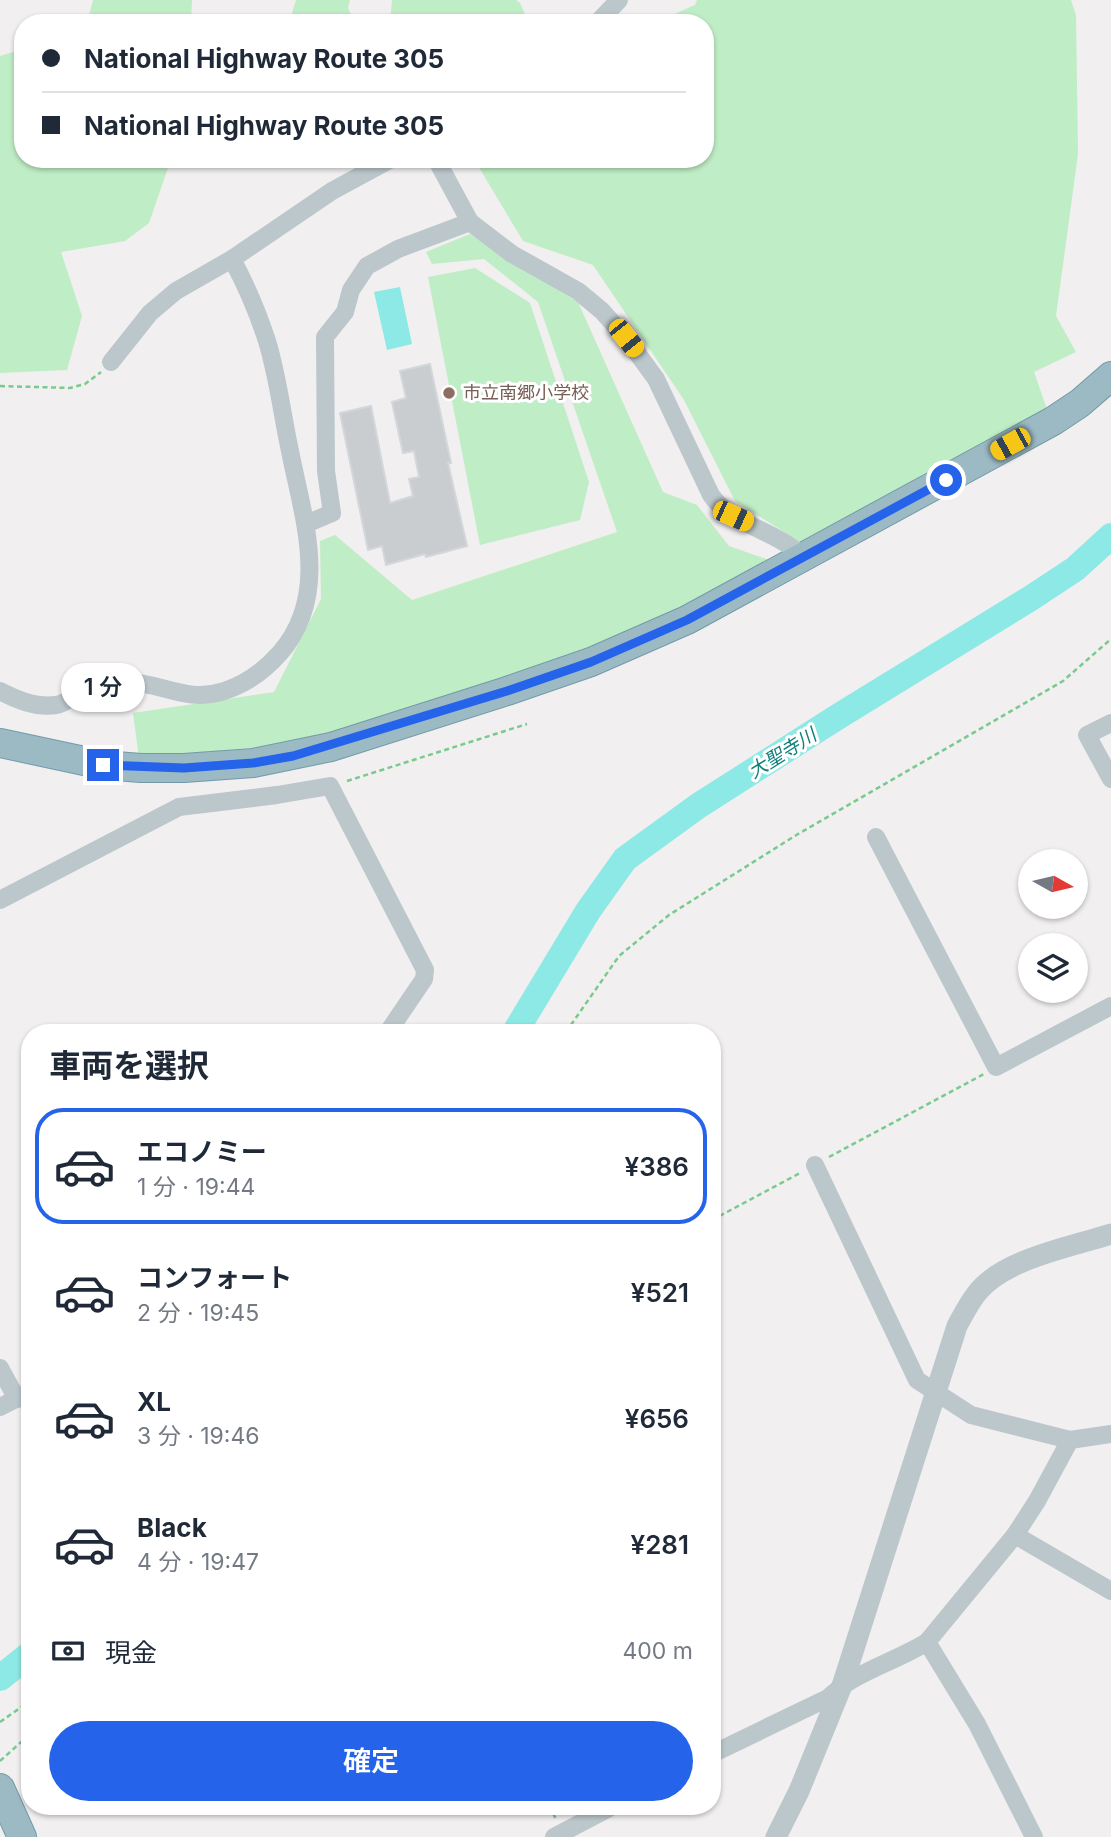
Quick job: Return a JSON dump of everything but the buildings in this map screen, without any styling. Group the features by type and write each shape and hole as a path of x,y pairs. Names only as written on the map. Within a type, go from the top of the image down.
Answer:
{"highway":[{"path":"0,743 103,765 141,768 216,767 293,756 507,691 591,662 687,620 1053,421 1080,403 1111,376"},
{"path":"0,1788 22,1837"}],"street":[{"path":"606,14 619,0"},
{"path":"111,362 150,313 176,291 232,258 332,191 374,168"},
{"path":"441,168 470,222 512,254 578,291 602,311 656,379 718,506 784,541 794,549 795,562"},
{"path":"306,524 332,513 326,471 326,337 345,313 351,290 367,266 398,249 470,222"},
{"path":"0,691 34,704 59,705 86,689 117,683 131,682 179,694 204,695 223,692 264,671 286,645 301,620 306,605 311,566 306,524 267,342 255,306 232,258"},
{"path":"1111,723 1087,735 1111,779"},
{"path":"0,900 179,807 330,786 425,970 424,979 393,1024"},
{"path":"876,837 996,1067 1111,1006"},
{"path":"815,1165 917,1380 971,1415 1070,1440 1111,1434"},
{"path":"776,1837 799,1791 843,1683 934,1391 957,1326 978,1292 998,1274 1026,1261 1111,1234"},
{"path":"0,1368 21,1393"},
{"path":"0,1407 21,1396"},
{"path":"721,1750 828,1698 843,1683 910,1653 927,1642 1015,1535 1070,1440"},
{"path":"1015,1535 1111,1591"},
{"path":"927,1642 977,1724 1034,1837"},
{"path":"554,1837 596,1815"}],"path":[{"path":"0,386 77,387 85,384 111,362"},
{"path":"572,1024 619,956 668,915 798,834 1063,681 1111,639"},
{"path":"330,786 527,724"},
{"path":"721,1215 996,1067"},
{"path":"0,1722 21,1707"},
{"path":"0,1761 21,1742"}],"green space":[{"path":"93,0 192,0 191,14 89,14"},
{"path":"296,0 350,0 348,8 351,14 292,14"},
{"path":"392,0 516,0 525,14 391,14"},
{"path":"697,0 1071,0 1076,15 1078,154 1056,316 1076,352 1034,372 1048,412 929,471 805,545 735,501 684,400 593,265 523,241 479,168 714,168 714,14 674,14 695,5"},
{"path":"14,52 14,168 168,168 149,223 125,241 61,252 82,316 67,370 0,373 0,56"},
{"path":"470,234 578,302 663,492 697,505 729,546 775,562 604,654 334,740 139,758 133,713 274,692 321,599 320,541 335,535 412,600 617,532 538,302 484,259 432,264 426,252"},
{"path":"475,268 530,303 589,482 580,520 480,545 428,277"}],"water":[{"path":"400,287 412,344 387,350 374,292"}],"waterway":[{"name":"大聖寺川","path":"520,1024 588,911 625,859 698,806 1075,569 1111,536"},
{"name":"大聖寺川","path":"0,1678 21,1661"}],"place":[{"name":"市立南郷小学校","path":"449,393"}],"route":[{"path":"103,765 141,768 216,767 293,756 331,747 507,691 591,662 687,620 946,480"}]}
